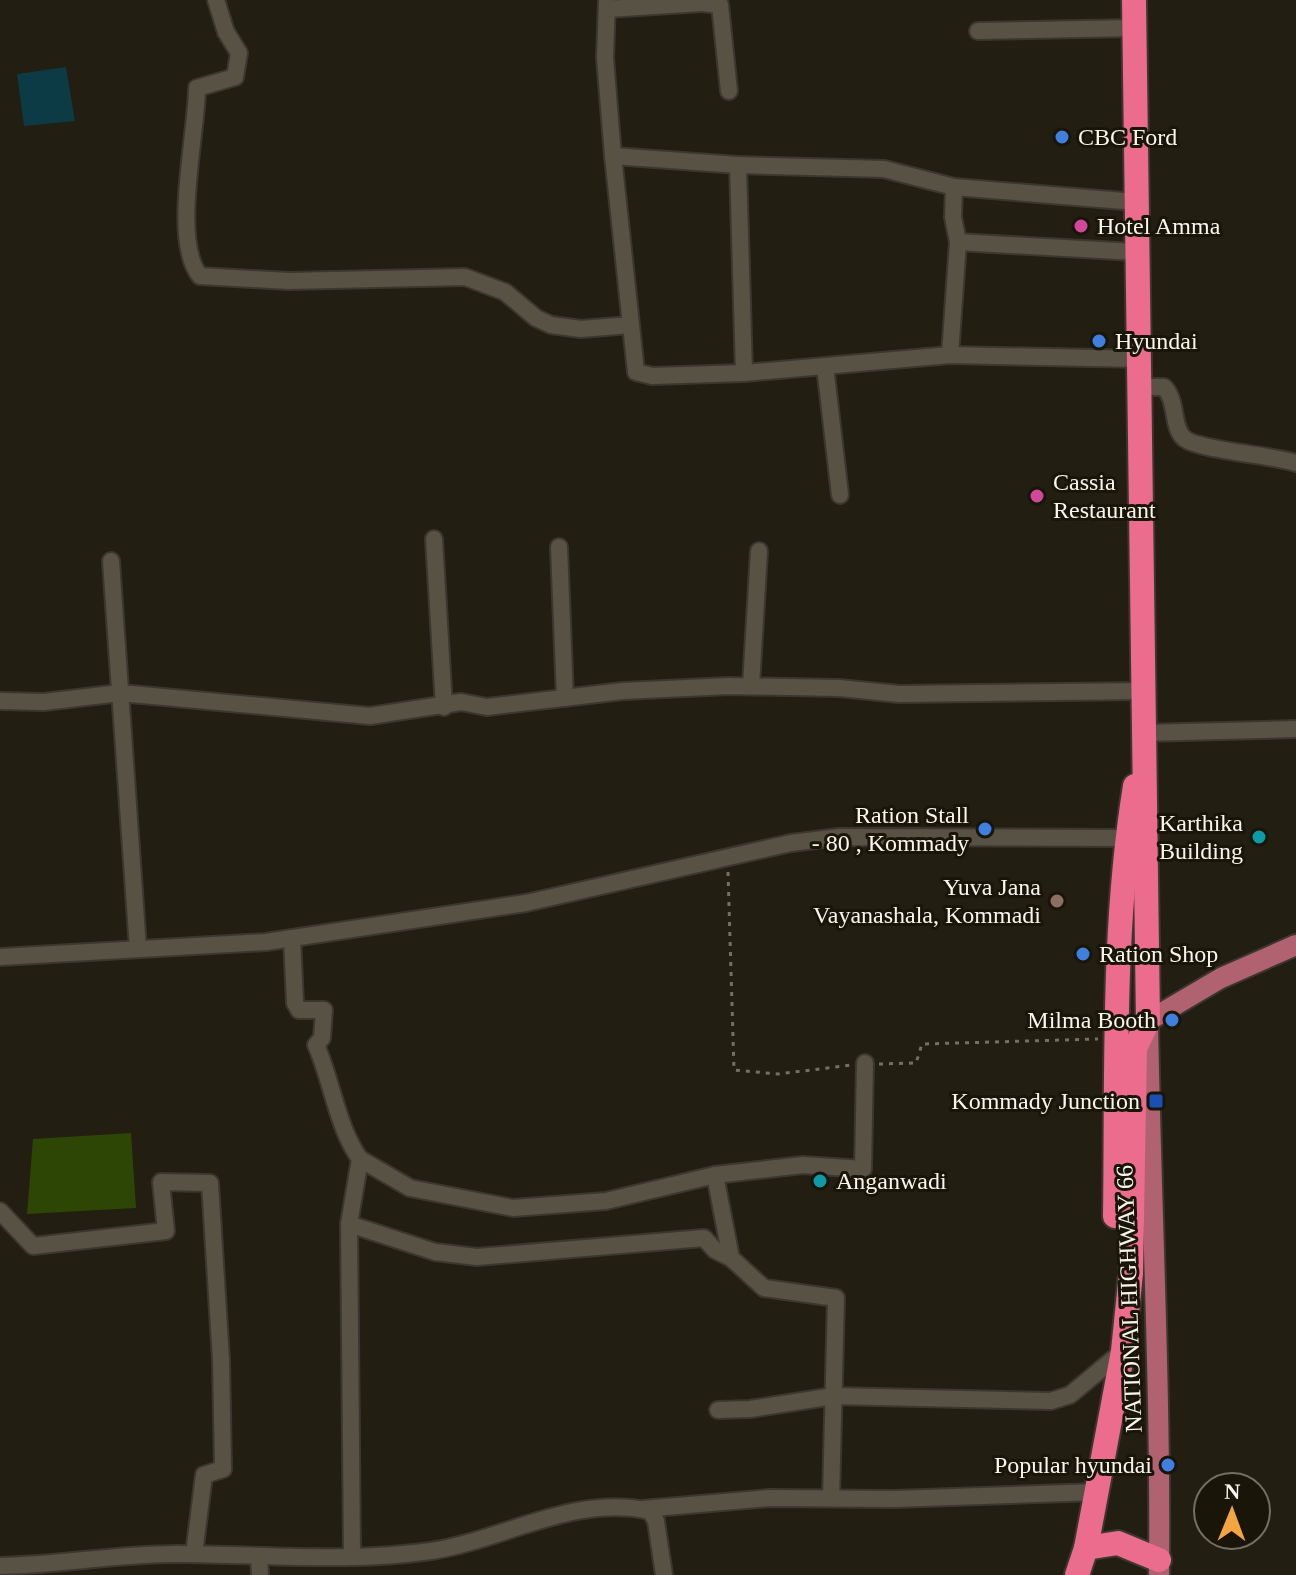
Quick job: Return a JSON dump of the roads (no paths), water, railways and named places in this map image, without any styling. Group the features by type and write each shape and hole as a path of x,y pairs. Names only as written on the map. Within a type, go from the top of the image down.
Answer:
{"highway":[{"path":"1077,1575 1086,1548 1124,1341 1131,1273 1135,1048 1148,1021 1142,359 1135,252 1134,0"},
{"path":"1124,1341 1115,1236 1118,1030 1127,838 1144,733"},
{"path":"1118,1030 1148,1021"},
{"path":"1086,1548 1118,1543 1159,1567"}],"main road":[{"path":"1148,1021 1221,978 1296,945"},
{"name":"NATIONAL HIGHWAY 66","path":"1148,1021 1151,1217 1160,1385 1159,1567"}],"street":[{"path":"216,0 226,32 239,53 235,77 197,88 187,198 191,255 200,276 289,281 465,277 505,292 536,318 551,325 581,329 630,325"},
{"path":"729,91 720,5 702,2 607,4 605,58 613,156 633,363 638,374 744,373 950,355 1142,359"},
{"path":"978,31 1135,28"},
{"path":"613,156 738,165 884,169 954,187 1136,202"},
{"path":"738,165 744,373"},
{"path":"950,355 958,242 953,217 954,187"},
{"path":"958,242 1135,252"},
{"path":"825,366 840,495"},
{"path":"1140,387 1164,387 1170,393 1179,432 1192,442 1272,455 1296,463"},
{"path":"434,539 444,707"},
{"path":"559,547 565,698"},
{"path":"751,686 759,551"},
{"path":"111,561 138,949"},
{"path":"0,701 44,702 120,693 346,716 444,707 461,702 487,707 623,691 751,686 899,694 1144,691"},
{"path":"1144,733 1296,729"},
{"path":"0,957 292,938 526,903 839,837 1127,838"},
{"path":"292,938 291,979 295,1003 299,1010 324,1010 322,1038 316,1045 331,1079 348,1143 360,1159 410,1188 513,1208 606,1201 685,1185 715,1175 803,1165 863,1169 865,1063"},
{"path":"352,1555 349,1224 360,1159"},
{"path":"715,1175 731,1258"},
{"path":"0,1211 33,1246 166,1231 161,1182 210,1183 221,1360 223,1469 204,1475 194,1554"},
{"path":"349,1224 435,1252 477,1257 684,1237 704,1238 764,1288 836,1298 831,1498"},
{"path":"718,1410 834,1396 1051,1401 1070,1395 1124,1341"},
{"path":"0,1566 194,1554 259,1567 307,1559 434,1550 472,1542 536,1519 607,1509 769,1498 1097,1492"},
{"path":"641,1509 650,1511 656,1521 664,1575"}],"water":[{"path":"66,67 75,121 24,126 17,74"}],"place":[{"name":"CBC Ford","path":"1062,137"},
{"name":"Hotel Amma","path":"1081,226"},
{"name":"Hyundai","path":"1099,341"},
{"name":"Cassia Restaurant","path":"1037,496"},
{"name":"Ration Stall - 80 , Kommady","path":"985,829"},
{"name":"Karthika Building","path":"1259,837"},
{"name":"Yuva Jana Vayanashala, Kommadi","path":"1057,901"},
{"name":"Ration Shop","path":"1083,954"},
{"name":"Milma Booth","path":"1172,1020"},
{"name":"Kommady Junction","path":"1156,1101"},
{"name":"Anganwadi","path":"820,1181"},
{"name":"Popular hyundai","path":"1168,1465"}]}
